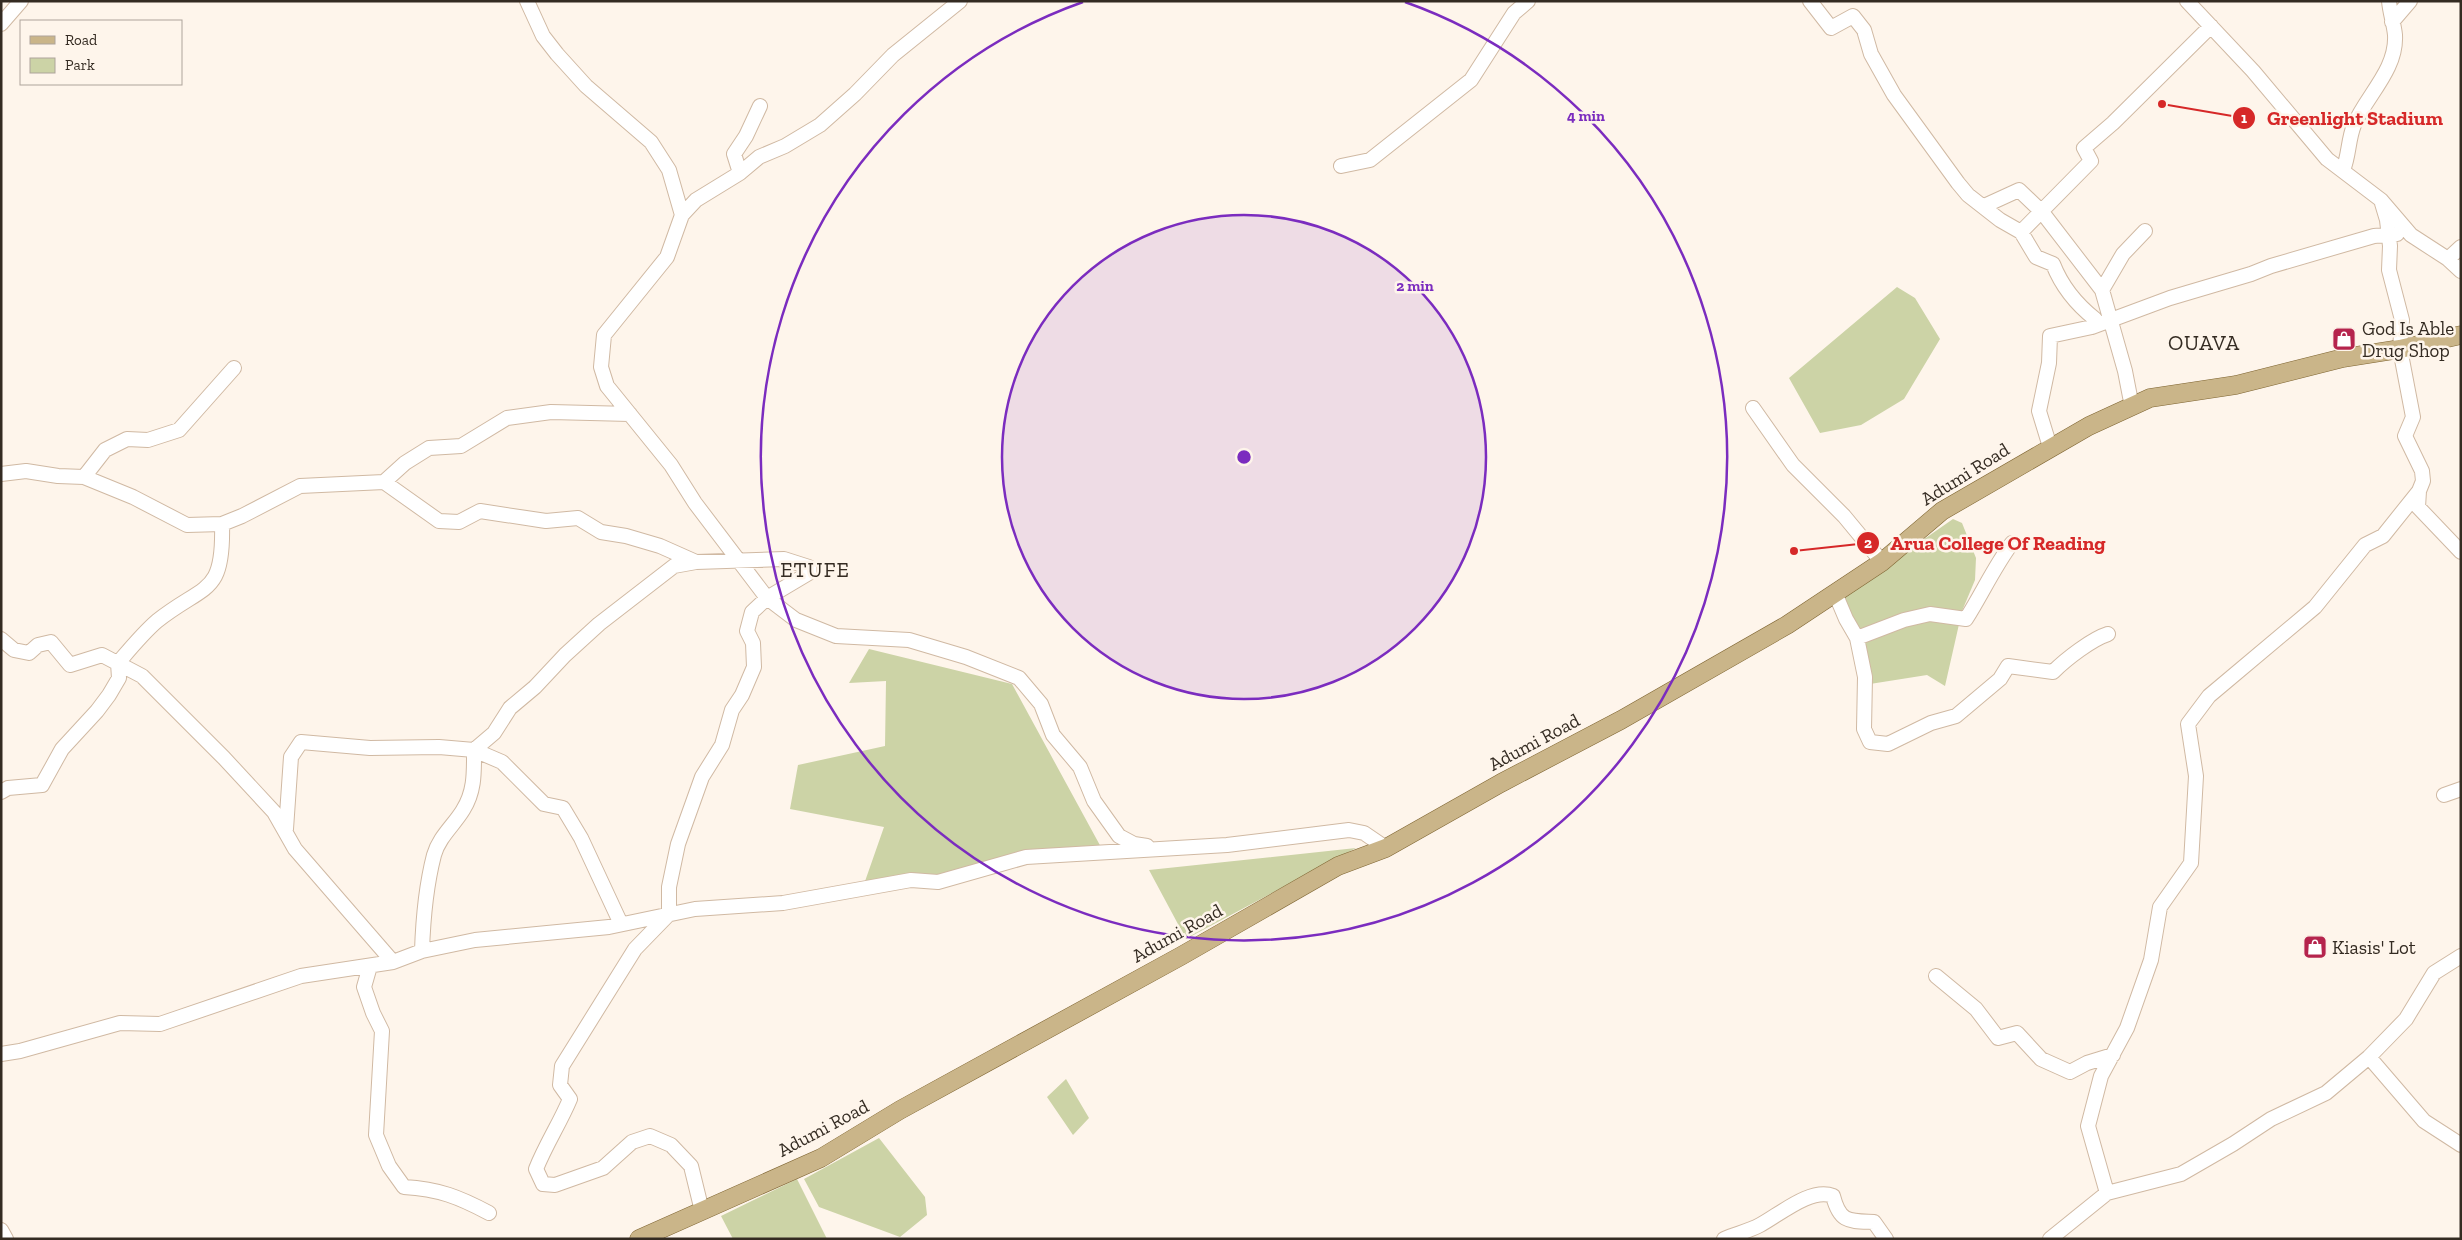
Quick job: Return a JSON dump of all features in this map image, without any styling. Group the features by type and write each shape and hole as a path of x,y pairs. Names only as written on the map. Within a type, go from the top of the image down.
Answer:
{"main road":[{"name":"Adumi Road","path":"639,1239 821,1158 900,1110 1181,956 1338,866 1386,848 1493,787 1615,723 1787,624 1882,562 1942,511 2089,426 2150,398 2236,385 2343,358 2400,349 2461,335"}],"street":[{"path":"1,24 21,1"},
{"path":"527,1 544,36 557,54 586,86 650,142 669,170 682,215"},
{"path":"960,1 893,55 820,125 785,146 760,157 740,173 696,200 682,215 667,257 604,334 601,367 607,386 671,466 695,503 767,598 796,620 836,636 909,640 966,657 1019,678 1041,704 1053,735 1080,767 1094,802 1119,836 1134,844 1165,848"},
{"path":"1341,166 1370,160 1471,80 1514,13 1528,1"},
{"path":"1810,1 1831,28 1853,16 1864,30 1871,54 1894,95 1958,183 1968,195 2021,232 2036,257 2053,264 2060,281 2078,306 2094,318 2092,327"},
{"path":"2188,1 2254,71 2327,159 2381,200 2411,235 2448,259 2461,271"},
{"path":"2343,170 2353,127 2363,105 2382,78 2391,59 2395,36 2389,1"},
{"path":"2392,22 2410,1"},
{"path":"2021,232 2092,161 2084,148 2113,123 2211,26"},
{"path":"740,173 734,154 746,136 760,106"},
{"path":"1984,206 2019,190 2042,212 2102,290 2125,371 2132,407"},
{"path":"2107,1193 2088,1126 2101,1076 2127,1028 2151,960 2160,907 2191,863 2196,776 2188,724 2209,696 2314,607 2366,545 2383,536 2419,491 2423,481 2422,472 2405,436 2413,417 2400,349 2402,320 2389,270 2388,233 2381,200"},
{"path":"2102,290 2124,254 2145,231"},
{"path":"2050,447 2039,412 2049,363 2050,336 2112,322 2170,298 2251,274 2271,266 2388,233 2411,235"},
{"path":"2448,259 2461,247"},
{"path":"84,477 105,450 127,439 148,440 179,430 234,368"},
{"path":"1754,408 1793,465 1844,516 1882,562"},
{"path":"384,482 405,463 429,448 461,446 507,418 551,412 630,414"},
{"path":"1,474 26,471 58,476 84,477 133,497 187,525 222,524 242,516 300,486 384,482 439,521 459,522 480,511 546,521 578,518 601,532 626,536 660,546 696,562"},
{"path":"2419,491 2418,506 2461,552"},
{"path":"1,792 8,788 42,785 62,749 92,718 109,695 119,678 118,663 158,621 204,591 217,575 223,552 222,524"},
{"path":"1857,638 1904,620 1930,614 1966,619 1980,597 1989,576 2012,543"},
{"path":"474,750 494,734 510,708 535,687 565,654 599,624 674,566 696,562 784,559 809,567 809,573 767,598 752,612 747,631 753,643 754,667 742,695 732,710 722,744 702,777 678,844 669,887 669,914 635,949 562,1066 560,1085 570,1099 560,1122 545,1147 536,1169 543,1184 555,1184 603,1168 632,1142 650,1136 671,1145 692,1166 702,1211"},
{"path":"1835,593 1846,619 1857,638 1865,676 1864,729 1870,742 1888,744 1931,723 1956,716 2000,679 2008,666 2053,672 2066,659 2099,637 2108,634"},
{"path":"1,639 14,650 30,653 38,645 51,642 70,665 102,655 142,676 187,719 274,812 286,829 295,848 393,962"},
{"path":"286,829 291,757 301,742 370,748 438,747 474,750 502,762 544,804 563,808 581,838 620,924"},
{"path":"422,951 423,915 434,854 445,833 464,809 475,782 474,750"},
{"path":"2444,795 2461,789"},
{"path":"1,1054 20,1052 120,1023 160,1024 301,976 393,962 422,951 475,940 620,924 695,909 783,903 911,880 938,882 1026,857 1227,845 1349,830 1364,833 1386,848"},
{"path":"2050,1239 2107,1193 2181,1174 2233,1144 2271,1119 2326,1093 2369,1057 2406,1019 2434,973 2461,956"},
{"path":"370,966 364,987 373,1013 382,1031 376,1135 389,1166 404,1187 431,1188 459,1197 489,1213"},
{"path":"1936,976 1976,1009 1998,1038 2017,1034 2042,1059 2070,1072 2087,1063 2113,1055"},
{"path":"2369,1057 2424,1121 2461,1145"},
{"path":"1724,1239 1759,1225 1812,1195 1826,1193 1833,1196 1841,1216 1848,1220 1874,1222 1886,1239"},
{"path":"1,1230 6,1239"}],"green space":[{"path":"1897,287 1915,298 1940,339 1904,399 1861,425 1820,433 1789,378"},
{"path":"1953,519 1962,523 1976,558 1975,580 1962,611 1945,686 1927,675 1870,684 1864,647 1845,624 1844,595"},
{"path":"869,649 1012,684 1102,849 863,887 884,827 790,809 798,765 885,746 886,681 849,683"},
{"path":"1356,848 1186,939 1149,870"},
{"path":"1066,1079 1089,1118 1073,1135 1047,1097"},
{"path":"879,1138 925,1197 927,1215 900,1237 819,1207 804,1179"},
{"path":"797,1179 827,1239 733,1239 721,1216"}],"place":[{"name":"Greenlight Stadium","path":"2162,104"},
{"name":"God Is Able Drug Shop","path":"2344,339"},
{"name":"Arua College Of Reading","path":"1794,551"},
{"name":"Kiasis' Lot","path":"2315,947"}],"district":[{"name":"OUAVA","path":"2204,342"},
{"name":"ETUFE","path":"815,569"}]}
